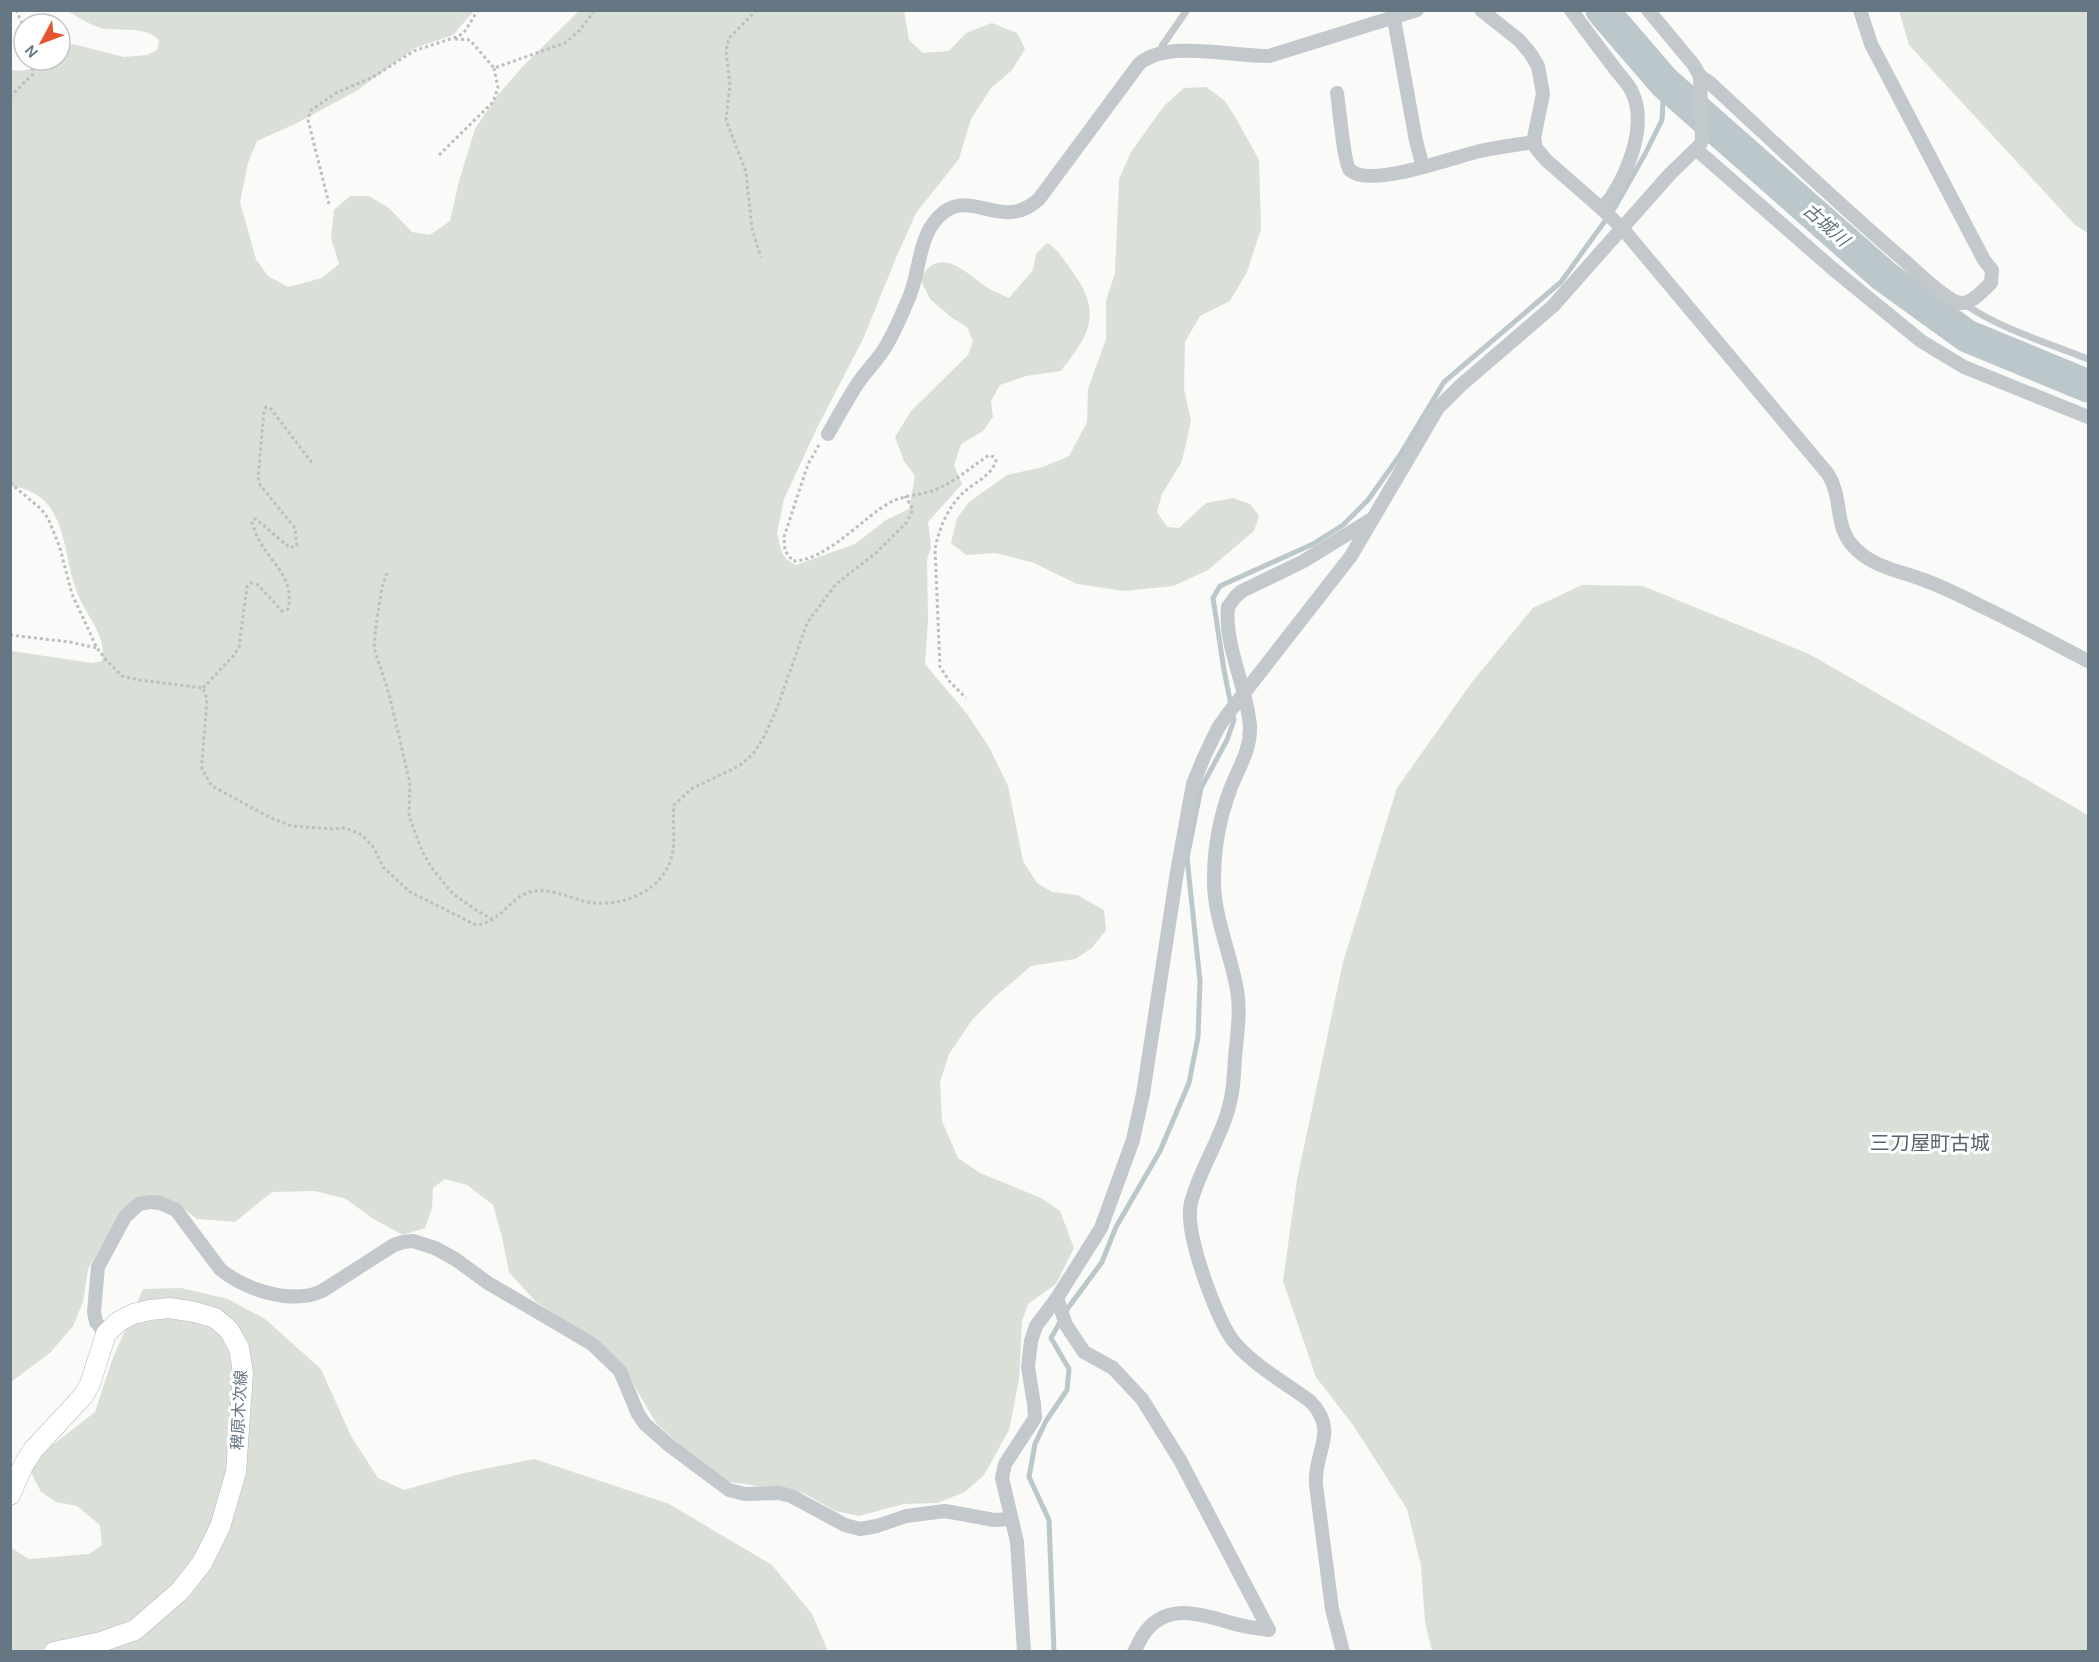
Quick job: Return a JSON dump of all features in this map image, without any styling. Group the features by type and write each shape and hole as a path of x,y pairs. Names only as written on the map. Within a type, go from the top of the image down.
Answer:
{"main road":[{"name":"稗原木次線","path":"54,1652 100,1642 135,1630 180,1591 202,1563 220,1527 236,1472 243,1373 239,1348 229,1330 214,1318 170,1308 134,1314 118,1322 106,1334"},
{"path":"10,1495 33,1450 83,1396 90,1384 106,1334"}],"street":[{"path":"828,434 857,386 886,347 910,294 925,238 932,224 946,210 957,206 968,205 1001,213 1013,213 1030,207 1039,199 1139,64 1147,57 1179,50 1269,56 1417,10"},
{"path":"1481,10 1519,40 1538,66 1543,94 1534,142 1546,160 1611,217 1828,474 1835,485 1840,524 1844,535 1853,546 1865,557 1880,565 1920,578 1984,607 2088,661"},
{"path":"1571,10 1632,91 1638,114 1634,148 1626,170 1608,202 1611,217"},
{"path":"1024,1652 1017,1542 1002,1478 1005,1464 1035,1418 1028,1367 1030,1341 1036,1326 1057,1298 1101,1228 1133,1140 1143,1094 1177,872 1194,784 1218,728 1351,556 1438,408 1575,283 1611,217 1682,162 1700,145 1701,80 1693,64 1648,10"},
{"path":"1701,80 1710,83 1877,238 1941,292 1963,303 1976,297 1991,284 1992,270 1973,240 1871,44 1860,10"},
{"path":"1394,19 1416,141 1423,167"},
{"path":"1337,93 1347,164 1352,171 1372,177 1391,175 1477,152 1534,142"},
{"path":"1700,145 1858,290 1921,341 1964,366 2088,417"},
{"path":"1343,1652 1332,1609 1315,1473 1323,1451 1324,1422 1310,1401 1246,1354 1229,1336 1210,1293 1193,1237 1190,1215 1191,1200 1223,1127 1232,1097 1239,1014 1238,993 1224,937 1214,879 1225,805 1250,741 1230,634 1228,607 1242,591 1302,562 1376,516"},
{"path":"106,1334 96,1322 94,1312 98,1268 125,1216 139,1204 160,1203 176,1210 220,1269 241,1283 283,1296 311,1296 394,1245 413,1241 445,1253 488,1283 592,1344 620,1371 638,1414 645,1424 670,1446 729,1490 745,1494 779,1493 791,1496 845,1525 860,1529 906,1516 945,1511 994,1520 1011,1519"},
{"path":"1057,1298 1066,1325 1084,1352 1113,1368 1142,1399 1180,1460 1269,1630 1185,1612 1164,1617 1147,1630 1134,1652"}],"lane":[{"path":"1162,52 1162,46 1187,10"},
{"path":"1963,303 1998,324 2088,358"}],"path":[{"path":"329,204 308,120 310,111 336,93 373,77 414,51 452,39 465,31 478,10"},
{"path":"494,68 565,43 595,10"},
{"path":"757,10 729,38 726,51 730,85 726,120 746,172 752,229 761,256"},
{"path":"439,154 493,102 498,88 494,68 470,40 452,39"},
{"path":"10,97 33,72"},
{"path":"202,688 239,647 247,587 252,583 258,585 282,611 288,609 286,583 279,567 259,541 252,522 256,519 290,548 297,545 295,528 260,485 258,478 266,407 271,409 312,463"},
{"path":"828,434 808,464 784,537 785,551 790,560 798,561 815,555 840,541 890,502 905,496 933,491 955,480 989,455 996,460 993,470 961,495 950,510 938,536 935,549 940,667 950,682 966,698"},
{"path":"10,483 40,508 55,533 72,594 97,648 122,676 202,688 205,692 207,699 202,769 212,786 271,818 292,826 353,830 369,841 383,867 410,892 476,925 494,920 515,901 535,891 564,894 589,902 601,902 633,897 657,883 669,866 672,855 674,805 691,789 739,766 753,753 764,737 777,708 807,623 836,584 877,552 907,522 913,509 905,496"},
{"path":"387,573 382,587 374,648 389,694 410,783 409,816 422,851 431,867 453,894 494,920"},
{"path":"10,635 70,642 97,648"}],"shaded area":[{"path":"67,11 474,11 453,35 415,48 358,90 297,123 257,141 248,163 240,202 256,259 268,276 288,287 322,278 339,264 331,238 334,210 350,196 369,196 389,208 412,232 430,235 450,221 459,181 475,129 497,96 525,64 579,11 904,11 909,40 923,53 949,51 966,33 992,23 1017,33 1025,49 1012,70 991,88 971,119 959,159 916,213 863,339 818,426 784,499 777,533 782,553 787,560 796,565 855,544 886,520 909,509 915,476 904,461 895,437 911,411 968,355 973,341 967,327 952,318 930,299 920,279 928,268 937,263 946,263 955,265 991,290 1009,298 1033,270 1036,254 1047,243 1055,249 1082,286 1087,299 1090,311 1085,334 1061,371 1026,376 1000,385 991,401 993,417 983,431 961,444 954,465 962,484 928,522 931,548 927,560 928,621 925,664 967,714 989,747 1008,786 1023,861 1037,883 1052,892 1077,895 1104,910 1106,930 1092,948 1075,959 1031,966 996,996 972,1020 949,1054 940,1082 942,1121 958,1158 980,1173 1041,1198 1060,1211 1074,1248 1056,1284 1028,1304 1022,1321 1019,1380 1009,1430 984,1475 965,1492 937,1503 904,1504 859,1516 836,1511 803,1493 730,1482 682,1447 656,1423 621,1363 596,1341 536,1302 509,1272 493,1205 467,1185 445,1179 433,1188 432,1208 425,1228 403,1235 372,1218 346,1199 315,1191 272,1192 235,1222 197,1219 176,1203 161,1198 142,1196 121,1214 88,1269 83,1302 73,1326 50,1353 11,1382 11,651 92,663 102,661 103,652 99,634 77,592 60,527 53,512 44,500 30,491 11,486 11,70 12,72 72,72 72,44 124,57 147,55 157,50 159,41 154,36 140,31 97,27"},
{"path":"1899,11 2088,11 2088,233 2075,225 1909,45"},
{"path":"1206,87 1224,100 1259,160 1261,229 1247,272 1230,301 1200,316 1185,342 1184,389 1191,421 1182,461 1162,494 1157,512 1167,527 1179,528 1206,503 1233,498 1250,504 1259,516 1254,531 1208,570 1173,586 1124,591 1077,584 1034,563 996,553 966,555 951,543 957,518 969,502 1007,475 1043,467 1069,456 1087,422 1088,389 1106,339 1106,301 1115,273 1119,179 1131,152 1164,106 1184,88"},
{"path":"1582,585 1643,586 1809,654 2088,815 2088,1651 1432,1651 1425,1622 1421,1566 1407,1509 1353,1425 1316,1377 1283,1281 1297,1180 1343,962 1397,788 1472,682 1533,608"},
{"path":"181,1288 228,1299 265,1319 321,1369 351,1436 378,1478 404,1490 464,1473 534,1459 669,1504 772,1565 812,1614 828,1651 11,1651 10,1547 29,1559 89,1554 102,1545 100,1525 77,1506 56,1502 41,1492 30,1470 46,1450 95,1412 112,1360 143,1289"}],"waterway":[{"name":"古城川","path":"1602,10 1664,82 1884,276 1967,336 2088,386"},
{"path":"1054,1652 1049,1520 1029,1477 1035,1444 1046,1421 1067,1390 1069,1369 1051,1338 1068,1308 1102,1262 1116,1227 1160,1151 1189,1083 1198,1037 1200,981 1187,858 1201,788 1227,740 1234,720 1213,598 1220,586 1313,544 1343,525 1368,500 1400,455 1444,382 1561,282 1615,207 1645,154 1662,120 1664,82"}],"district":[{"name":"三刀屋町古城","path":"1930,1143"}]}
